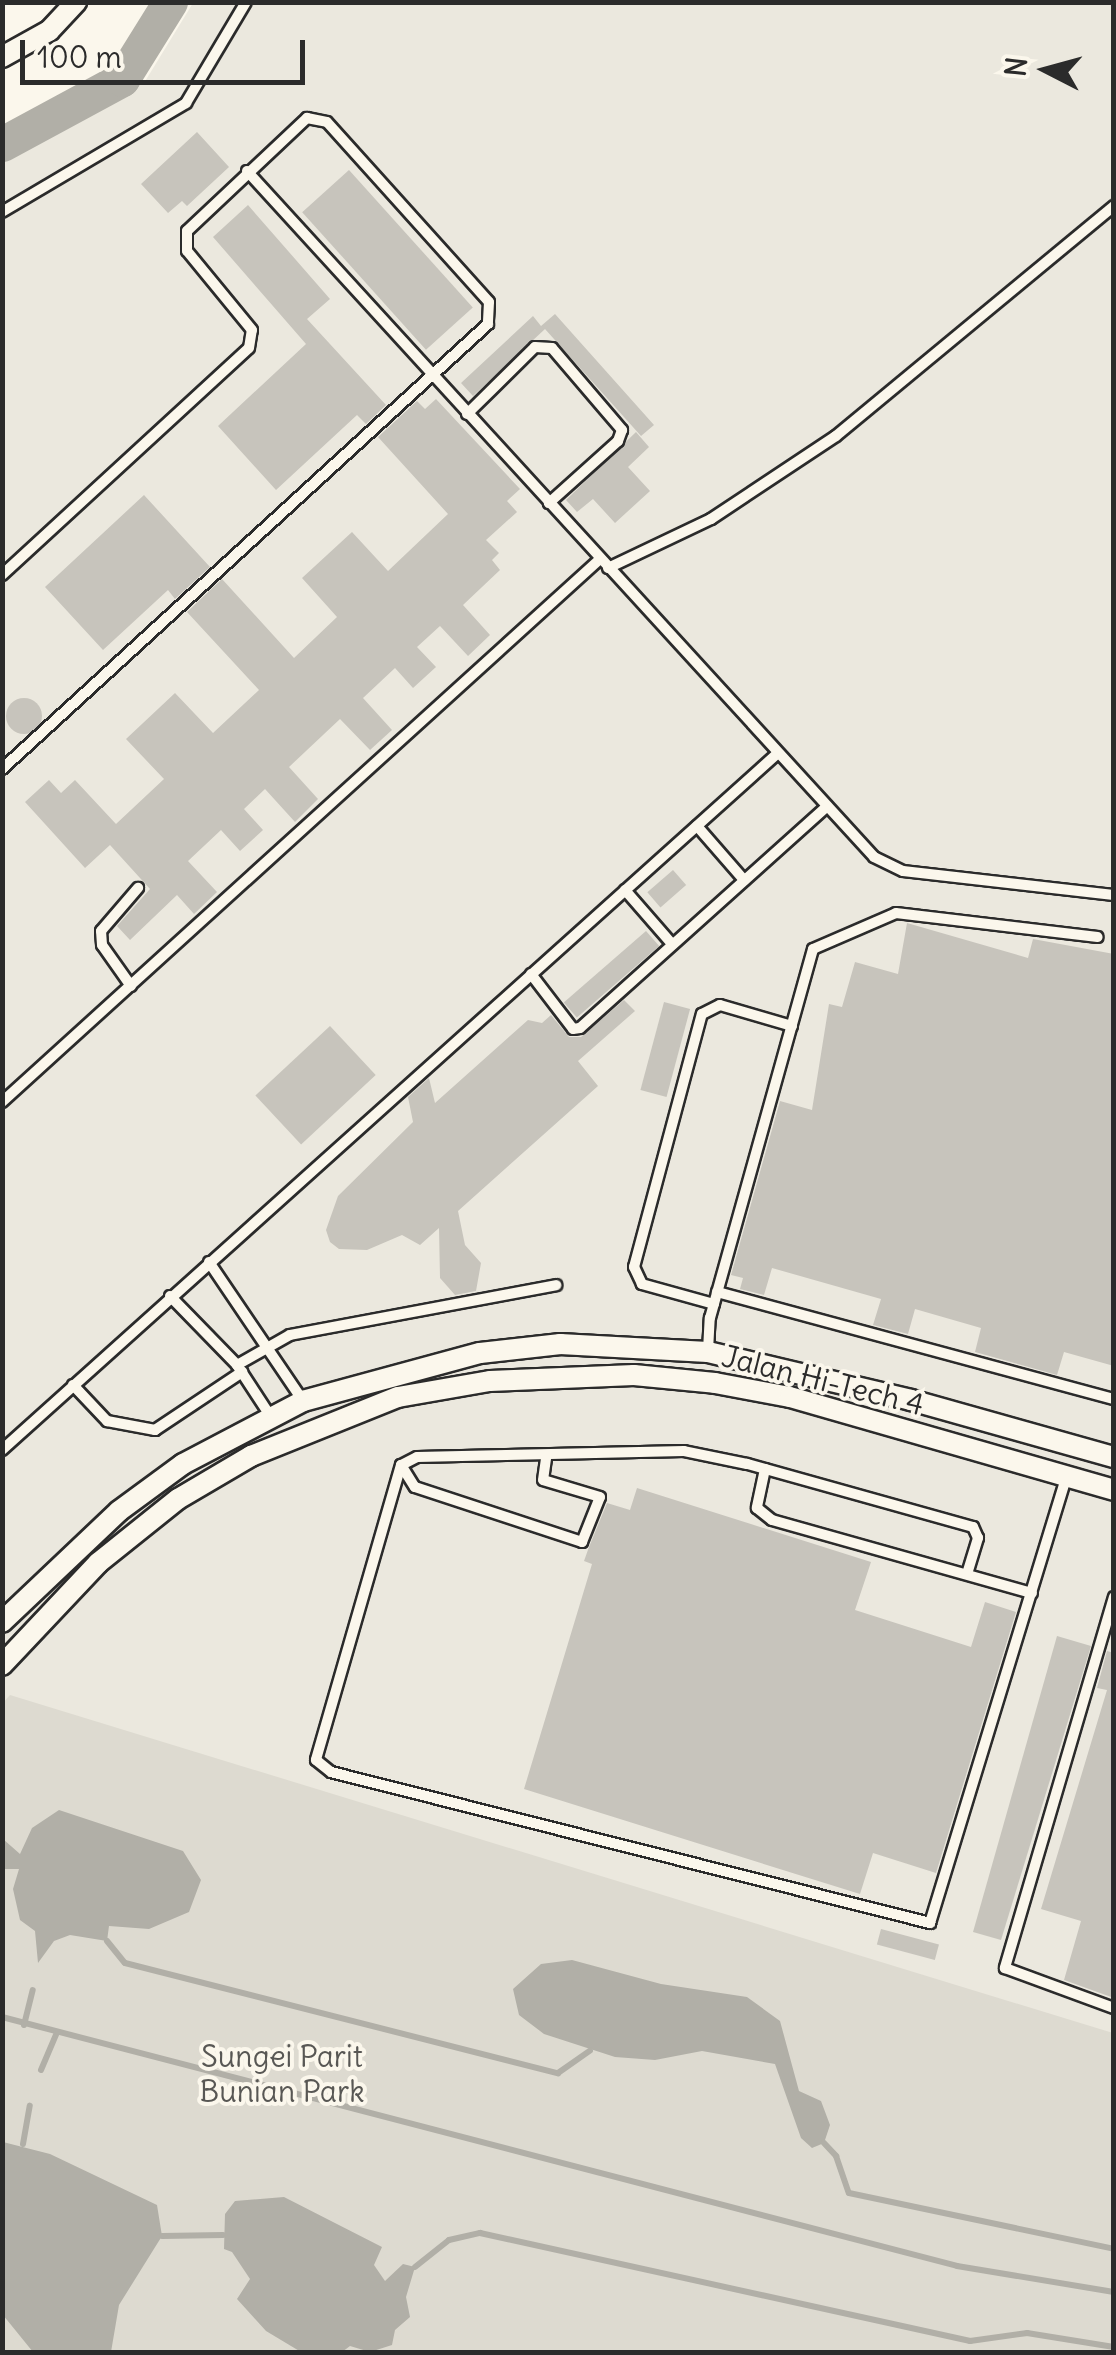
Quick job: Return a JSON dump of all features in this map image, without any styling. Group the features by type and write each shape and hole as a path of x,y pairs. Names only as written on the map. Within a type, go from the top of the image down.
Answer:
{"street":[{"path":"2,57 49,31 76,2"},
{"name":"Jalan Hi-Tech 4","path":"2,1622 119,1511 183,1464 303,1401 480,1353 560,1344 708,1352 912,1400 1114,1457"},
{"name":"Jalan Hi-Tech 4","path":"2,1665 98,1563 178,1499 250,1456 398,1397 490,1381 634,1375 790,1396 1114,1490"}],"lane":[{"path":"2,212 186,103 246,2"},
{"path":"2,575 250,348 252,330 186,243 194,219 307,118 327,122 490,302 488,324 2,769"},
{"path":"247,171 466,414 887,868 1114,895"},
{"path":"2,1102 604,564 711,519 836,436 1114,206"},
{"path":"466,414 535,348 552,348 622,430 618,441 549,503"},
{"path":"2,1450 778,753"},
{"path":"531,974 576,1029 827,806"},
{"path":"697,826 744,880"},
{"path":"131,986 102,945 101,930 138,888"},
{"path":"625,890 672,944"},
{"path":"708,1352 716,1298 813,950 896,914 1098,938"},
{"path":"792,1026 720,1006 702,1014 634,1268 642,1284 716,1298 1114,1398"},
{"path":"209,1262 303,1401"},
{"path":"73,1385 106,1421 155,1430 268,1344 556,1285"},
{"path":"170,1296 239,1369 271,1417"},
{"path":"401,1465 435,1456 546,1458 684,1451 765,1468 974,1527 978,1538 967,1574"},
{"path":"401,1465 415,1487 582,1542 600,1497 543,1480 546,1458"},
{"path":"401,1465 316,1752 321,1767 922,1924 936,1918 1067,1476"},
{"path":"765,1468 757,1508 772,1520 1032,1593"},
{"path":"1114,1596 1005,1968 1114,2008"}],"shaded area":[{"path":"193,3 1113,3 1113,2352 3,2352 3,160 144,83"},
{"path":"59,1810 183,1851 201,1880 189,1912 149,1929 109,1926 107,1941 70,1935 54,1941 38,1963 35,1931 20,1920 13,1889 19,1869 3,1869 3,1839 20,1854 32,1828"},
{"path":"572,1960 661,1984 747,1997 780,2021 799,2091 821,2101 830,2125 824,2143 812,2148 801,2138 775,2064 702,2051 655,2060 615,2057 544,2034 519,2015 513,1989 541,1964"},
{"path":"3,2142 50,2154 157,2205 162,2236 119,2305 111,2352 33,2352 3,2315"},
{"path":"284,2197 382,2247 374,2265 385,2281 403,2264 415,2267 406,2297 410,2317 395,2330 392,2345 370,2352 350,2346 342,2352 301,2352 266,2331 237,2299 250,2279 232,2252 224,2249 225,2214 235,2201"}],"green space":[{"name":"Sungei Parit Bunian Park","path":"10,1695 1113,2033 1113,2352 3,2352 2,1704"}],"building":[{"path":"197,132 229,167 187,206 182,201 168,213 141,184"},
{"path":"349,170 473,307 426,350 302,212"},
{"path":"248,205 330,299 307,319 386,405 366,424 357,415 276,490 218,426 306,344 213,237"},
{"path":"555,314 654,425 641,436 545,329 473,396 461,383 533,316 541,326"},
{"path":"436,399 520,489 507,501 517,512 486,540 499,553 492,560 500,570 463,605 490,635 468,656 440,626 417,647 436,667 413,688 395,668 363,698 392,730 370,750 340,719 289,767 318,799 295,822 265,789 244,809 263,830 240,851 221,830 188,861 217,892 194,914 177,895 130,940 117,926 150,889 110,845 85,868 25,802 49,780 61,793 75,780 116,824 164,779 126,739 175,693 213,733 259,690 187,612 222,579 294,658 337,617 302,578 352,532 388,571 448,514 378,437 417,401 425,409"},
{"path":"636,432 649,447 628,467 650,491 615,523 593,499 577,512 566,500"},
{"path":"144,495 210,567 175,599 168,590 103,650 45,587"},
{"path":"24,698 37,703 42,716 37,729 24,734 11,729 6,716 11,703"},
{"path":"673,870 686,885 660,907 647,892"},
{"path":"907,923 1028,958 1033,939 1114,954 1114,1366 1064,1352 1057,1375 975,1352 981,1328 915,1309 908,1334 873,1325 881,1299 772,1268 764,1295 740,1289 743,1278 731,1275 780,1101 812,1110 829,1004 842,1007 855,962 898,974"},
{"path":"646,931 659,946 577,1018 564,1003"},
{"path":"624,1000 635,1011 578,1061 598,1086 458,1211 465,1245 481,1263 476,1291 455,1295 440,1278 439,1228 420,1245 402,1235 367,1250 339,1249 330,1242 326,1230 338,1196 413,1122 408,1097 429,1078 435,1103 528,1020 542,1023 551,1015 569,1037 581,1037"},
{"path":"664,1002 690,1009 667,1097 640,1090"},
{"path":"330,1026 376,1075 301,1145 255,1096"},
{"path":"637,1488 871,1562 855,1610 971,1647 985,1602 1016,1612 936,1873 873,1853 860,1894 524,1789 592,1564 584,1561 589,1547 607,1503 630,1510"},
{"path":"1057,1636 1091,1646 1001,1940 973,1932"},
{"path":"1107,1651 1114,1653 1114,1998 1064,1980 1081,1921 1041,1909 1107,1690 1097,1688"},
{"path":"881,1929 939,1945 935,1960 877,1944"}],"waterway":[{"path":"2,144 122,79 170,2"},
{"path":"107,1941 125,1963 558,2073 590,2051"},
{"path":"24,2025 33,1990"},
{"path":"2,2017 957,2266 1114,2292"},
{"path":"41,2070 56,2034"},
{"path":"23,2144 30,2106"},
{"path":"824,2143 836,2156 849,2193 1114,2249"},
{"path":"415,2267 449,2240 480,2233 970,2341 1027,2333 1114,2347"},
{"path":"162,2236 223,2235"}]}
